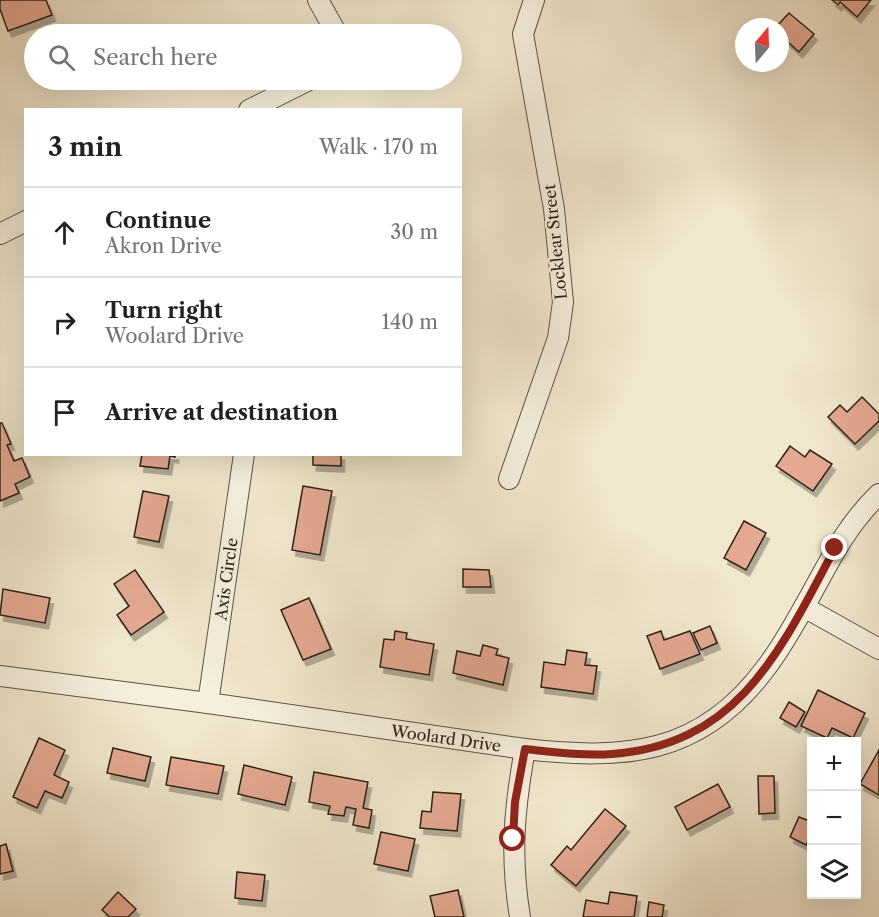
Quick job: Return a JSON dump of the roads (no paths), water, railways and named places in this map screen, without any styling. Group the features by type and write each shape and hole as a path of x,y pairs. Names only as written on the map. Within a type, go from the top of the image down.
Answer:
{"street":[{"path":"318,0 332,24"},
{"name":"Locklear Street","path":"509,479 558,338 563,302 554,209 523,34 534,0"},
{"path":"253,108 289,90"},
{"path":"0,234 24,222"},
{"name":"Axis Circle","path":"208,703 244,456"},
{"name":"Woolard Drive","path":"0,676 575,755 612,754 654,747 694,732 720,716 746,693 766,668 804,607 835,548 852,524 879,494"},
{"path":"804,607 879,649"},
{"path":"520,917 513,839 515,802 525,749"}]}
